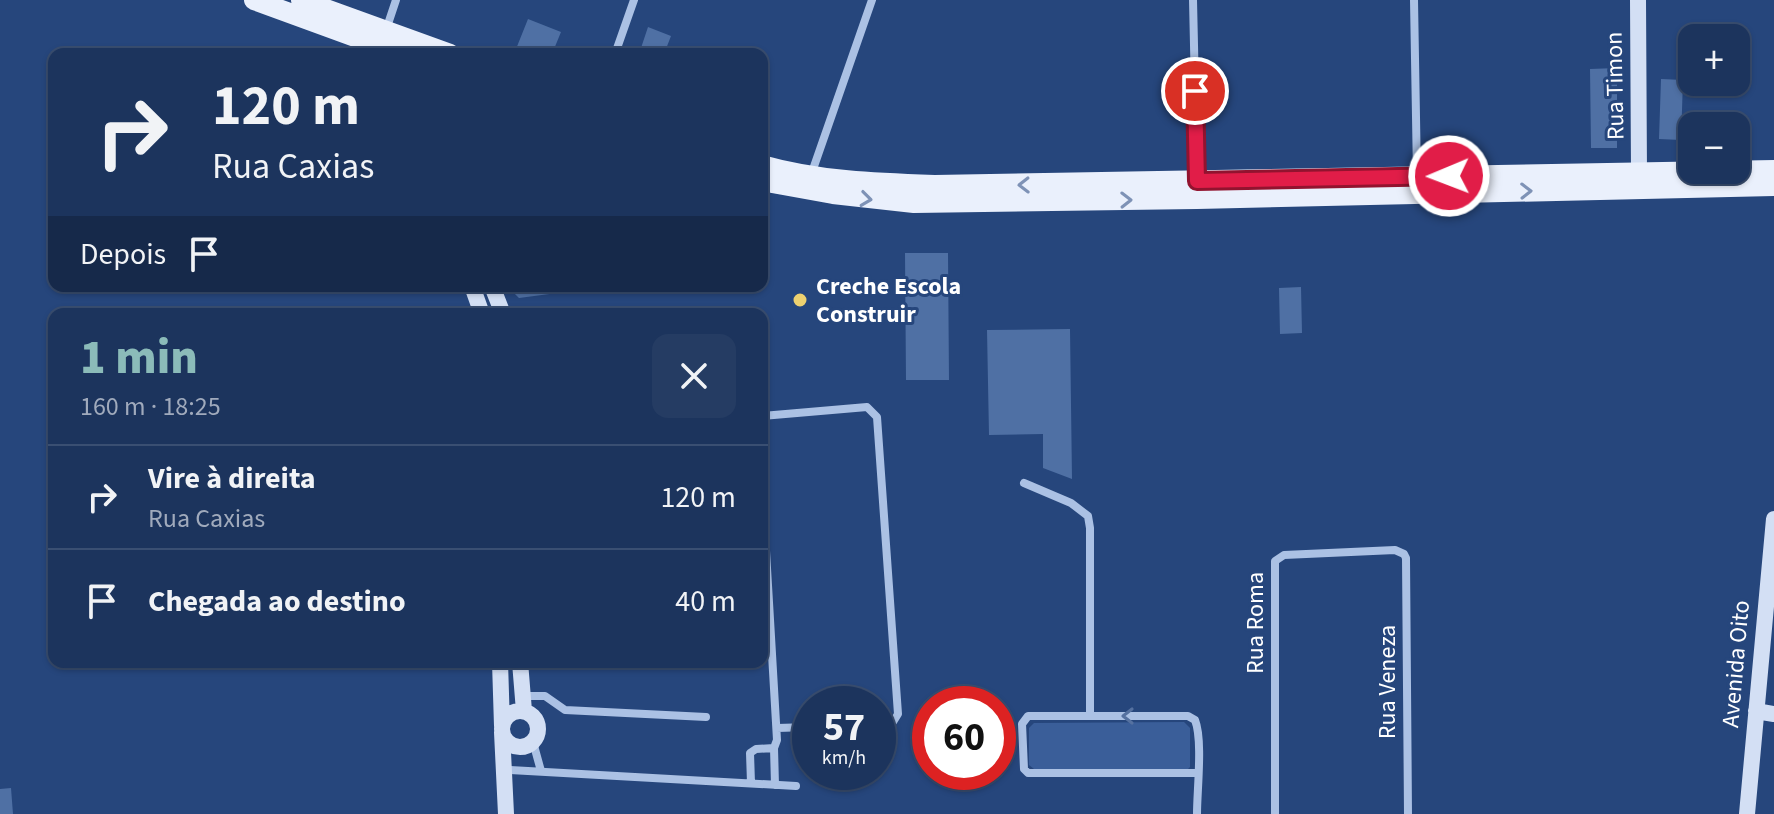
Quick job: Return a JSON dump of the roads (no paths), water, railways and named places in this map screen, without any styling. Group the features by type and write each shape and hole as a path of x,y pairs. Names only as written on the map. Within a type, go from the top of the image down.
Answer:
{"main road":[{"path":"254,0 386,48"},
{"path":"301,0 433,48"},
{"path":"768,166 811,176 935,185 1774,170"},
{"path":"768,182 807,191 914,203 1774,186"}],"street":[{"path":"385,31 396,0"},
{"path":"617,48 634,0"},
{"path":"811,176 872,0"},
{"path":"1193,0 1197,181"},
{"path":"1414,0 1417,177"},
{"name":"Rua Timon","path":"1638,0 1639,172"},
{"path":"1182,31 1194,31"},
{"path":"768,415 867,407 877,417 896,717"},
{"path":"1024,483 1071,503 1088,516 1090,715"},
{"name":"Avenida Oito","path":"1747,814 1756,711 1770,612 1774,519"},
{"name":"Rua Roma","path":"1275,814 1275,561 1284,555 1400,552"},
{"name":"Rua Veneza","path":"1400,552 1406,558 1408,814"},
{"path":"768,580 777,728 775,785"},
{"path":"500,668 507,768 506,814"},
{"path":"507,768 537,736 538,724 523,703 520,668"},
{"path":"526,745 508,743 502,729 508,715 518,711 523,703 545,696 565,710 706,717"},
{"path":"1756,711 1774,714"},
{"path":"1197,814 1198,773 1197,730 1195,720 1188,716 1028,716 1022,724 1024,769 1028,773 1198,773"},
{"path":"777,728 792,728"},
{"path":"526,745 541,771"},
{"path":"751,783 750,753 756,749 774,748"},
{"path":"507,768 792,786"}],"place":[{"name":"Creche Escola Construir","path":"800,300"}]}
